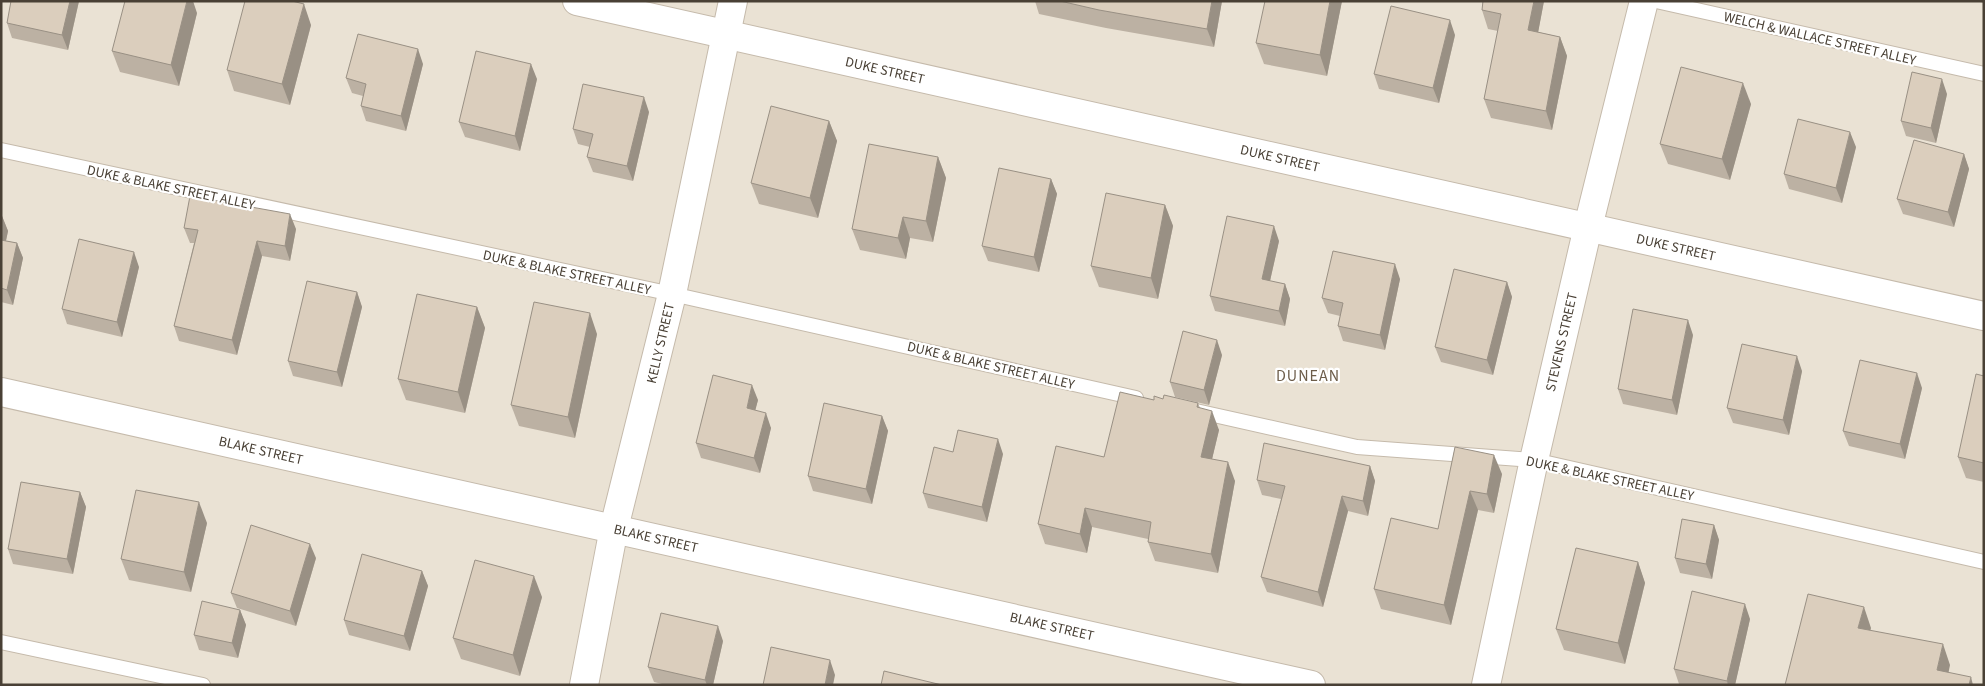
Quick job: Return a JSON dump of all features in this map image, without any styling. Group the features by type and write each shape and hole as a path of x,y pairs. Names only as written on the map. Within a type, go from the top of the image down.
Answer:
{"street":[{"name":"DUKE STREET","path":"577,1 1984,316"},
{"name":"KELLY STREET","path":"584,685 614,528 672,294 733,1"},
{"name":"STEVENS STREET","path":"1486,685 1534,460 1588,227 1644,1"},
{"name":"BLAKE STREET","path":"1,392 1311,685"}],"lane":[{"name":"WELCH & WALLACE STREET ALLEY","path":"1656,1 1984,74"},
{"name":"DUKE & BLAKE STREET ALLEY","path":"1,150 672,294 1154,402"},
{"name":"DUKE & BLAKE STREET ALLEY","path":"1183,408 1357,447 1534,460 1984,562"},
{"path":"1,642 203,685"}],"shaded area":[{"path":"1,1 1984,1 1984,685 1,685"}],"building":[{"path":"11,1 70,1 62,35 7,23"},
{"path":"125,1 187,1 171,65 112,51"},
{"path":"245,1 292,1 304,4 282,84 227,70"},
{"path":"1060,1 1212,1 1207,29 1099,10"},
{"path":"1265,1 1330,1 1320,55 1256,43"},
{"path":"1483,1 1534,1 1528,30 1560,37 1546,111 1484,99 1501,14 1482,10"},
{"path":"1391,6 1450,20 1433,88 1374,74"},
{"path":"358,34 418,49 401,116 361,106 366,84 346,78"},
{"path":"476,51 531,64 515,136 459,122"},
{"path":"1681,67 1743,83 1722,159 1660,144"},
{"path":"1912,72 1942,79 1931,128 1901,121"},
{"path":"583,84 644,97 627,166 587,157 593,134 573,129"},
{"path":"771,106 829,121 810,198 751,183"},
{"path":"1798,119 1850,132 1836,188 1784,174"},
{"path":"1914,140 1964,154 1948,212 1897,199"},
{"path":"869,144 938,157 926,221 903,217 898,238 852,229"},
{"path":"999,168 1051,179 1034,257 982,246"},
{"path":"1106,193 1165,205 1151,278 1091,266"},
{"path":"190,196 290,214 285,246 257,241 232,340 174,326 198,230 184,228"},
{"path":"1227,216 1274,226 1262,279 1285,284 1279,311 1210,296"},
{"path":"79,239 134,252 117,322 62,309"},
{"path":"1,240 17,243 7,290 1,288"},
{"path":"1333,251 1395,264 1380,335 1338,326 1343,303 1322,298"},
{"path":"1454,269 1507,282 1487,360 1435,347"},
{"path":"307,281 357,292 337,372 288,361"},
{"path":"417,294 477,307 458,392 398,379"},
{"path":"534,302 590,313 568,417 511,405"},
{"path":"1633,309 1688,320 1672,400 1618,389"},
{"path":"1183,331 1217,340 1204,390 1170,382"},
{"path":"1742,344 1797,356 1783,420 1727,408"},
{"path":"1860,360 1917,373 1900,444 1843,431"},
{"path":"1976,374 1984,376 1984,463 1958,457"},
{"path":"713,375 752,385 747,408 766,413 754,458 696,443"},
{"path":"1120,392 1154,400 1154,396 1163,399 1164,395 1198,403 1197,407 1212,411 1201,457 1228,462 1211,554 1148,542 1151,522 1085,508 1080,534 1038,524 1056,446 1104,457"},
{"path":"824,403 882,416 866,489 808,476"},
{"path":"958,430 998,439 982,507 923,493 934,447 953,452"},
{"path":"1264,443 1370,466 1363,501 1342,496 1318,592 1261,577 1285,486 1257,480"},
{"path":"1455,447 1494,455 1487,494 1470,491 1444,605 1374,589 1391,518 1438,529"},
{"path":"21,482 80,492 67,559 8,549"},
{"path":"136,490 199,502 184,572 121,559"},
{"path":"1682,519 1714,525 1706,564 1675,558"},
{"path":"251,525 310,544 290,611 231,593"},
{"path":"1576,548 1638,562 1618,643 1556,629"},
{"path":"362,554 422,571 404,636 344,620"},
{"path":"475,560 534,576 513,655 453,638"},
{"path":"1692,591 1745,604 1727,681 1674,669"},
{"path":"1808,594 1864,607 1858,628 1943,644 1937,670 1971,677 1969,685 1785,685"},
{"path":"202,601 240,610 232,643 194,635"},
{"path":"661,613 718,626 705,680 648,667"},
{"path":"771,647 830,660 825,685 763,685"},
{"path":"884,671 942,685 881,685"}],"district":[{"name":"DUNEAN","path":"1308,375"}]}
